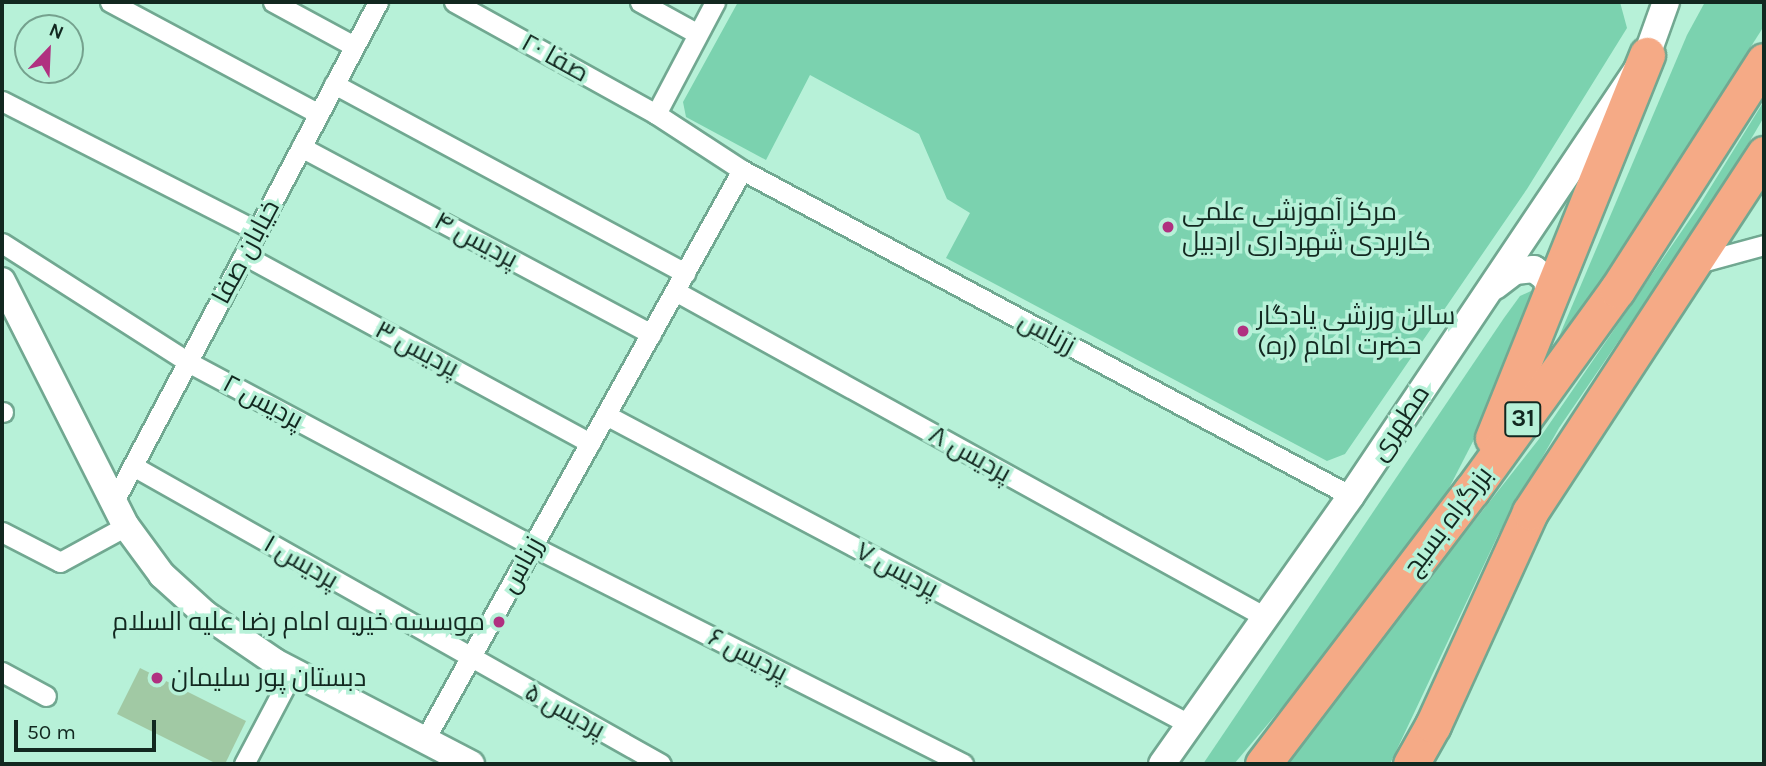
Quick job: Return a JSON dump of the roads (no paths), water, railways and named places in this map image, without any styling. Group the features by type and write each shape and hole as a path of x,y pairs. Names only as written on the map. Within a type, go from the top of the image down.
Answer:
{"highway":[{"path":"1472,490 1647,55"},
{"name":"بزرگراه بسیج","path":"1263,764 1472,490 1617,290 1764,61"},
{"name":"31","path":"1411,764 1433,724 1531,512 1764,154"}],"street":[{"path":"110,2 319,114"},
{"path":"274,2 354,46"},
{"name":"خیابان صفا","path":"113,503 378,2"},
{"name":"صفا ۲۰","path":"453,2 656,114"},
{"path":"640,2 698,34"},
{"path":"656,114 715,2"},
{"name":"مطهری","path":"1162,764 1351,496 1647,55 1666,2"},
{"name":"پردیس ۸","path":"334,84 1265,617"},
{"path":"2,101 257,231"},
{"name":"زرناس","path":"656,114 742,170 1351,496"},
{"name":"پردیس ۴","path":"301,146 651,334"},
{"name":"زرناس","path":"425,739 742,170"},
{"name":"پردیس ۲","path":"2,243 188,362 532,546"},
{"path":"1693,264 1764,245"},
{"name":"پردیس ۳","path":"244,255 590,443"},
{"path":"1488,291 1514,271 1524,268 1542,273 1549,286 1549,298"},
{"path":"2,281 113,503 126,526 162,575 205,614 293,671 471,764"},
{"name":"پردیس ۷","path":"606,415 1189,724"},
{"name":"پردیس ۱","path":"133,466 470,659"},
{"path":"2,532 60,562 126,526"},
{"name":"پردیس ۶","path":"532,546 963,764"},
{"name":"پردیس ۵","path":"470,659 661,764"},
{"path":"244,764 293,671"},
{"path":"2,672 46,696"}],"place":[{"name":"مرکز آموزشی علمی کاربردی شهرداری اردبیل","path":"1168,227"},
{"name":"سالن ورزشی یادگار حضرت امام (ره)","path":"1243,331"},
{"name":"موسسه خیریه امام رضا علیه السلام","path":"499,622"},
{"name":"دبستان پور سلیمان","path":"157,678"}]}
